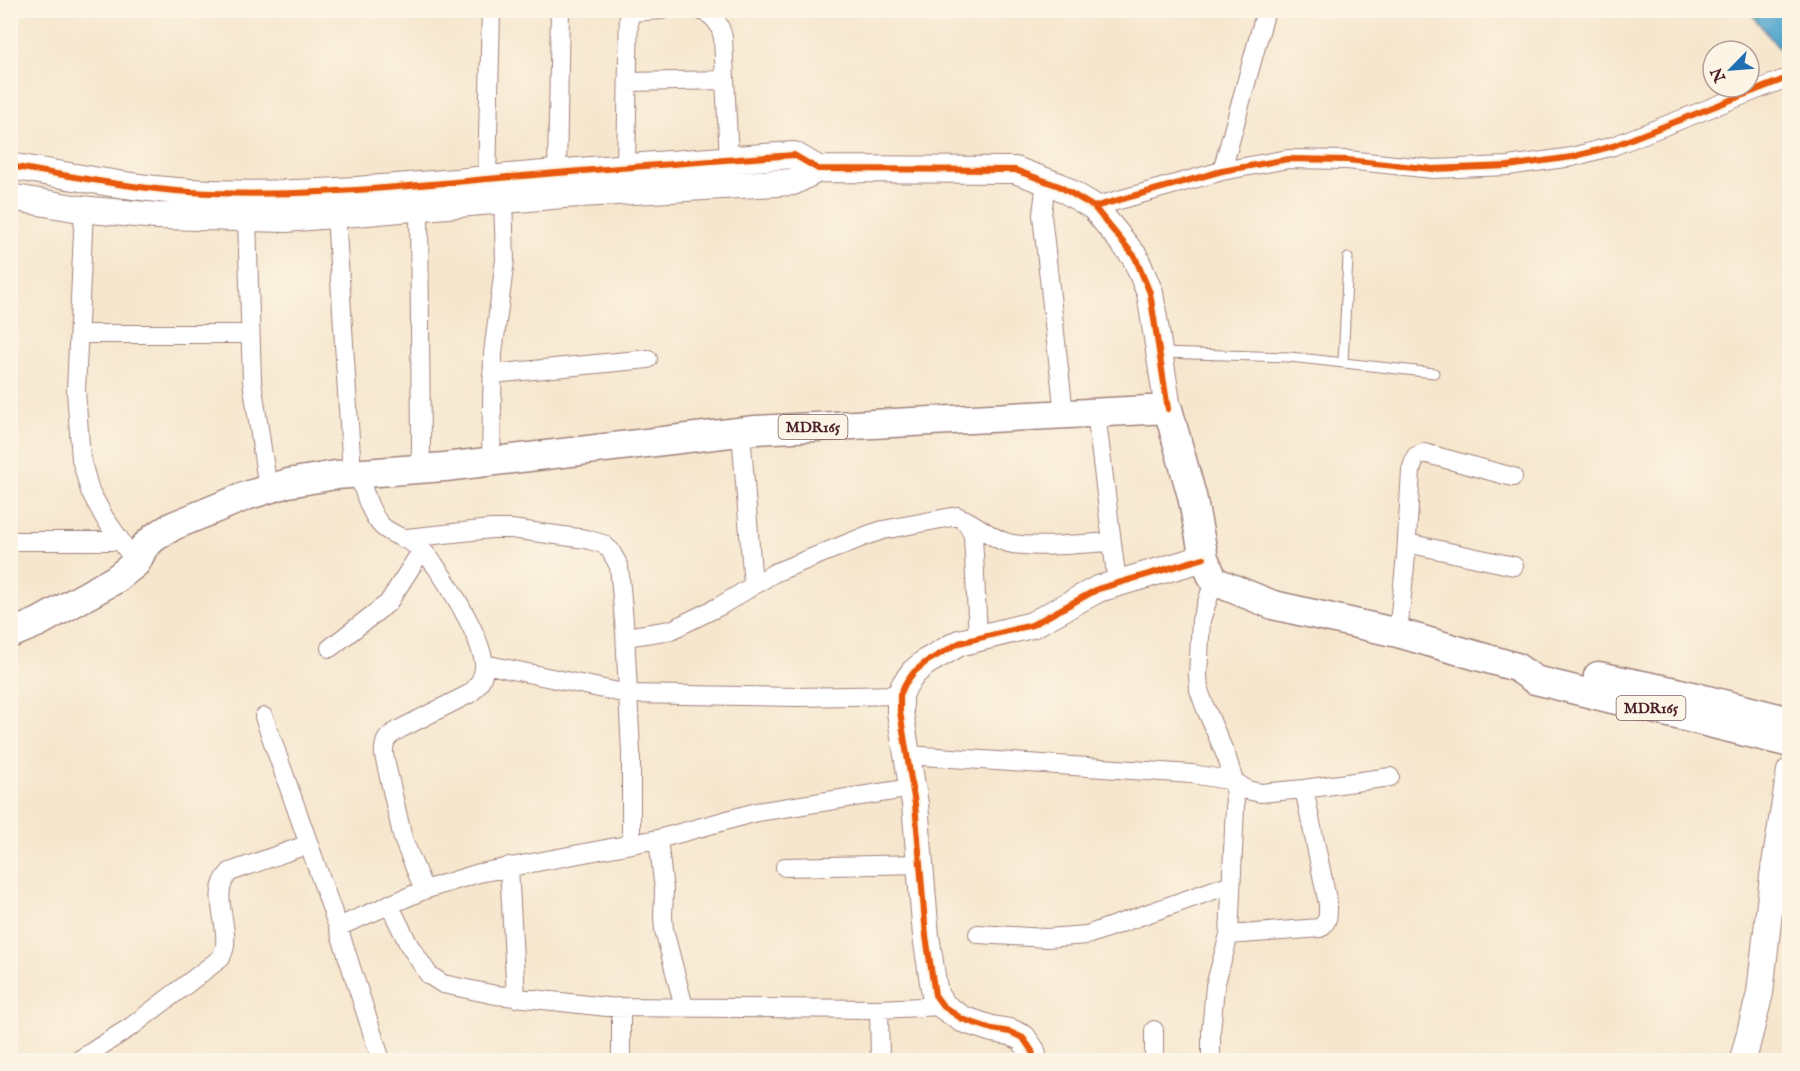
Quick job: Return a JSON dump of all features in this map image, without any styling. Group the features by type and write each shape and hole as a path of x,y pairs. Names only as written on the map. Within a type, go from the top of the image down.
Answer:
{"main road":[{"name":"MDR165","path":"10,634 39,622 116,579 128,552 144,547 173,526 288,483 741,432 1168,409"},
{"path":"1168,409 1209,569"},
{"name":"MDR165","path":"1209,569 1273,605 1398,633 1516,668 1535,680 1790,743"},
{"name":"MDR165","path":"1516,668 1540,664 1676,692 1790,721"}],"street":[{"path":"487,178 491,10"},
{"path":"557,172 560,10"},
{"path":"626,166 629,11 662,10"},
{"path":"700,10 712,15 721,28 729,159"},
{"path":"1222,171 1266,10"},
{"path":"628,82 725,80"},
{"path":"1094,207 1222,171 1288,159 1347,160 1433,168 1508,166 1572,157 1613,146 1782,80"},
{"path":"10,166 104,182 189,192 335,191 626,166 794,155 818,169"},
{"path":"10,197 84,209 157,216 247,219 336,215 503,199 794,182 818,169 1015,170 1059,186 1094,207 1135,257 1150,293 1168,409"},
{"path":"1046,181 1041,215 1064,414"},
{"path":"491,461 492,374 505,260 503,199"},
{"path":"419,208 420,468"},
{"path":"84,209 76,391 81,459 90,491 104,518 128,552"},
{"path":"336,215 354,474 381,526 407,538 422,550 438,569 454,594 476,639 484,664 483,677 471,693 389,735 383,743 404,838 424,890"},
{"path":"247,219 250,334 256,416 268,489"},
{"path":"79,334 250,334"},
{"path":"492,374 648,359"},
{"path":"1096,413 1118,583"},
{"path":"741,432 753,585"},
{"path":"1398,633 1407,543 1411,470 1416,456 1424,453 1514,477"},
{"path":"626,637 671,630 720,606 774,573 883,530 948,517 962,518 1005,542 1014,544 1112,542"},
{"path":"962,518 973,535 978,638"},
{"path":"407,538 501,529 586,539 603,544 610,550 619,566 626,637 631,753 631,844"},
{"path":"10,541 128,552"},
{"path":"1407,543 1514,566"},
{"path":"330,648 388,603 422,550"},
{"path":"1034,1060 1032,1051 1023,1038 1010,1032 975,1025 951,1014 935,995 912,788 900,712 900,695 914,672 959,643 1032,625 1081,598 1118,583 1209,569 1201,620 1198,675 1202,698 1234,781 1235,808 1229,935 1215,986 1211,1060"},
{"path":"484,664 628,694 796,697 900,695"},
{"path":"264,717 338,927 381,1060"},
{"path":"907,755 1181,773 1234,781 1247,790 1261,793 1390,777"},
{"path":"1743,1060 1760,993 1773,876 1790,771"},
{"path":"338,927 424,890 509,866 658,839 757,812 834,798 912,788"},
{"path":"1229,935 1320,927 1326,923 1328,904 1304,789"},
{"path":"658,839 664,890 664,930 684,1007"},
{"path":"79,1060 132,1026 221,958 225,945 220,891 223,879 230,872 309,844"},
{"path":"785,867 920,864"},
{"path":"509,866 516,998"},
{"path":"978,934 1046,938 1087,935 1231,884"},
{"path":"389,904 413,953 429,975 443,984 516,998 621,1007 879,1009 943,1006"},
{"path":"621,1007 621,1060"},
{"path":"879,1009 880,1060"},
{"path":"1154,1030 1154,1060"}],"lane":[{"path":"1343,363 1348,258"},
{"path":"1159,353 1290,357 1434,373"}],"water":[{"path":"1749,11 1789,11 1789,61"}],"cycle path":[{"path":"1094,207 1222,171 1288,159 1347,160 1433,169 1508,166 1572,157 1613,146 1782,80"},
{"path":"10,166 145,188 267,194 345,191 794,155 818,169 1015,170 1059,186 1094,207 1135,257 1150,293 1168,409"},
{"path":"1034,1060 1032,1051 1023,1038 1010,1032 992,1029 962,1019 943,1006 935,995 926,936 915,804 900,712 900,695 914,672 926,662 959,643 1032,625 1098,589 1204,558"}]}
